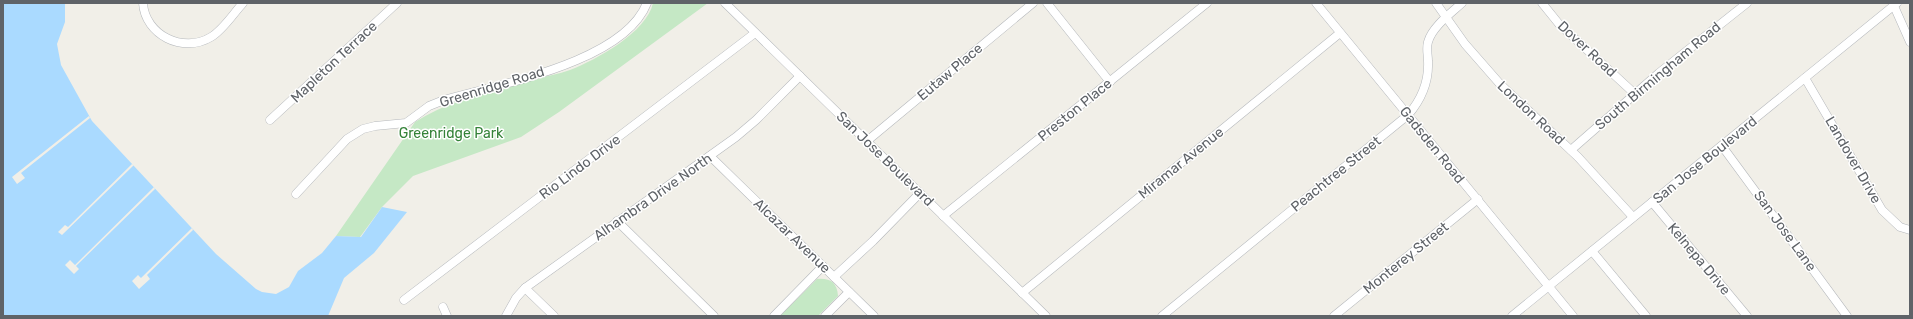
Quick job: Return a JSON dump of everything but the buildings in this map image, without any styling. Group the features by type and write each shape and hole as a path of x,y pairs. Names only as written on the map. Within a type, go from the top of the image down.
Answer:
{"street":[{"path":"143,3 146,16 157,32 165,38 175,42 185,43 202,42 214,35 243,3"},
{"name":"Mapleton Terrace","path":"270,120 397,3"},
{"name":"Greenridge Road","path":"296,194 347,139 363,129 375,126 406,123 429,106 444,100 549,70 591,55 609,44 634,25 642,16 647,3"},
{"name":"San Jose Boulevard","path":"725,3 1022,293 1041,314"},
{"name":"Eutaw Place","path":"867,141 1033,3"},
{"path":"1047,3 1110,82"},
{"name":"Preston Place","path":"943,216 1207,3"},
{"name":"Gadsden Road","path":"1316,3 1573,316"},
{"name":"London Road","path":"1436,3 1473,54 1500,84 1571,150 1633,218"},
{"name":"Peachtree Street","path":"1162,316 1408,115 1419,102 1427,76 1428,42 1431,34 1445,17 1462,3"},
{"name":"Dover Road","path":"1542,3 1558,24 1634,94"},
{"name":"South Birmingham Road","path":"1571,150 1634,94 1748,3"},
{"path":"1896,5 1910,42"},
{"name":"San Jose Boulevard","path":"1512,316 1896,5"},
{"name":"Rio Lindo Drive","path":"404,300 755,33"},
{"name":"Miramar Avenue","path":"1022,293 1340,33"},
{"name":"Alhambra Drive North","path":"506,316 516,298 525,288 710,156 756,120 800,76"},
{"name":"Landover Drive","path":"1805,78 1882,210 1900,227 1910,230"},
{"name":"San Jose Lane","path":"1722,146 1847,316"},
{"name":"Alcazar Avenue","path":"710,156 874,316"},
{"path":"834,277 873,241 920,193"},
{"name":"Monterey Street","path":"1334,316 1478,199"},
{"name":"Kelnepa Drive","path":"1652,202 1747,316"},
{"path":"617,221 714,316"},
{"path":"1592,251 1646,316"},
{"path":"774,316 823,266"},
{"path":"525,288 554,316"},
{"path":"825,316 849,292"},
{"path":"443,307 448,316"}],"green space":[{"name":"Greenridge Park","path":"653,3 708,3 559,112 521,137 413,176 382,207 360,237 336,236 415,122 429,114 473,96 566,71 593,59 619,44 631,34 649,14"},
{"path":"817,279 826,279 832,282 836,287 838,296 818,316 780,316"}],"water":[{"path":"3,3 65,3 65,22 57,44 61,65 92,121 216,254 256,289 262,292 276,294 289,287 298,271 322,253 336,236 361,237 382,207 407,212 374,253 344,278 328,316 3,316"}],"pier":[{"path":"89,116 90,118 21,173 25,178 17,184 12,177"},
{"path":"132,164 134,165 62,235 58,232 65,225 68,227"},
{"path":"154,187 155,189 76,266 79,269 74,274 65,265 70,260 75,265"},
{"path":"192,228 193,230 147,275 150,279 139,289 132,281 138,275 141,278"}]}
